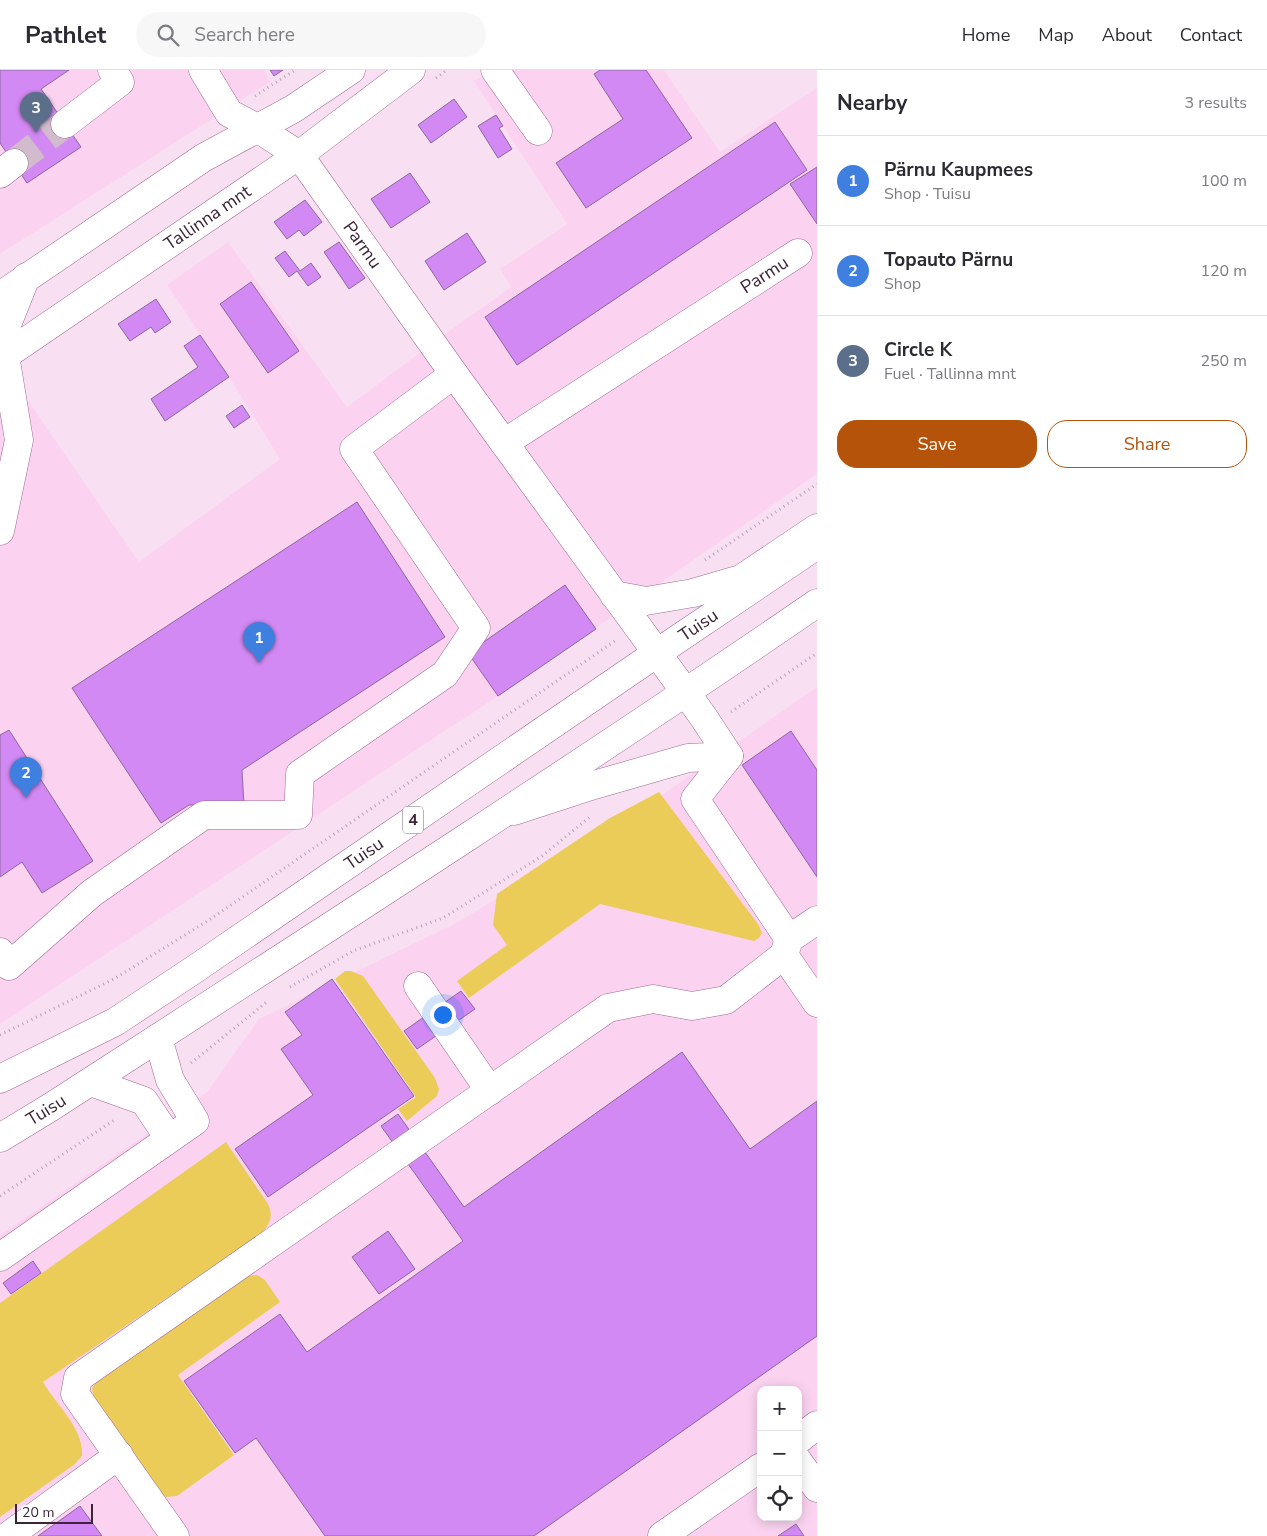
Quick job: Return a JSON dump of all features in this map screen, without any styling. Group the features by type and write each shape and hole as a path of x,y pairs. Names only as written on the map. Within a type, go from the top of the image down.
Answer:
{"main road":[{"path":"65,124 120,82 112,70"},
{"name":"Parmu","path":"203,70 229,113 300,155 454,374 686,692 729,756"},
{"path":"0,296 203,158 293,109 351,70"},
{"name":"Tallinna mnt","path":"3,357 300,155 411,70"},
{"path":"495,70 538,131"},
{"path":"293,109 300,155"},
{"name":"Parmu","path":"504,443 798,252"},
{"path":"0,530 10,446 2,338 26,277"},
{"path":"0,952 9,966 92,893 204,815 298,814 300,774 446,674 476,628 354,449 454,374"},
{"path":"621,604 693,593 741,579 817,528"},
{"name":"Tuisu","path":"0,1079 115,1022 817,546"},
{"name":"Tuisu","path":"0,1138 91,1082 503,814 817,603"},
{"path":"503,814 594,784 688,758 729,756"},
{"path":"729,756 695,799 786,947 817,1003"},
{"path":"175,1536 75,1394 78,1378 608,1008 653,999 692,1006 726,1000 817,920"},
{"path":"418,986 490,1092"},
{"path":"0,1257 195,1121 170,1080 158,1038"},
{"path":"91,1082 144,1101 169,1138"},
{"path":"802,1437 817,1425"},
{"path":"8,1536 119,1455"},
{"path":"802,1467 817,1488"},
{"path":"662,1536 757,1470"}],"path":[{"path":"703,562 817,484"},
{"path":"0,1035 114,979 209,920 615,640 621,604"},
{"path":"710,727 817,653"},
{"path":"282,992 353,952 444,918 542,856 596,812"},
{"path":"170,1080 275,996"},
{"path":"0,1196 144,1101"}],"shaded area":[{"path":"0,70 264,70 270,82 0,254"},
{"path":"491,70 664,70 720,152 817,88 817,474 498,696 0,1024 0,406 20,389 139,562 280,459 229,377 167,285 228,242 347,407 511,287 500,269 567,224 474,81"},
{"path":"817,687 817,1536 0,1536 0,1235 207,1092 259,1019 460,921 659,797"},
{"path":"659,792 758,924 762,933 759,938 754,941 600,904 469,998 457,981 507,945 493,925 497,894 610,818"},
{"path":"345,971 351,971 363,976 435,1078 439,1089 437,1096 407,1121 398,1109 416,1097 335,979"},
{"path":"226,1142 268,1204 271,1216 267,1226 261,1234 43,1382 74,1426 79,1436 82,1456 75,1464 0,1517 0,1303"},
{"path":"257,1275 265,1280 280,1302 178,1375 234,1455 177,1496 166,1497 155,1491 94,1404 92,1388 99,1378 248,1276"}],"building":[{"path":"0,70 69,70 41,89 81,147 27,183 0,143"},
{"path":"270,70 283,70 274,76"},
{"path":"600,70 646,70 692,138 586,208 556,163 623,119 594,74"},
{"path":"454,99 467,117 431,143 418,125"},
{"path":"496,115 503,126 499,128 512,149 498,158 478,126"},
{"path":"775,122 807,170 517,365 485,317"},
{"path":"817,167 817,224 790,184"},
{"path":"410,173 430,202 391,228 371,199"},
{"path":"305,200 322,222 304,236 299,230 287,239 274,222"},
{"path":"467,233 486,262 444,290 425,261"},
{"path":"339,242 365,278 349,289 324,252"},
{"path":"285,251 300,271 311,263 321,277 308,286 297,271 289,277 275,258"},
{"path":"251,282 299,351 268,373 220,304"},
{"path":"156,299 171,322 155,333 151,327 130,341 118,324"},
{"path":"200,335 229,377 165,421 151,399 198,367 184,346"},
{"path":"242,405 250,417 234,428 226,416"},
{"path":"357,502 445,637 242,770 244,806 189,805 161,823 72,688"},
{"path":"565,585 596,629 498,696 468,653"},
{"path":"9,730 93,861 42,893 22,862 0,877 0,735"},
{"path":"791,731 817,770 817,877 742,765"},
{"path":"332,979 414,1096 268,1197 235,1149 313,1095 281,1049 302,1035 285,1012"},
{"path":"461,991 475,1009 417,1049 404,1031"},
{"path":"682,1052 750,1149 817,1101 817,1336 534,1536 325,1536 256,1438 235,1453 184,1381 280,1314 307,1352 463,1241 381,1126 398,1114 464,1207"},
{"path":"388,1231 415,1269 379,1294 352,1257"},
{"path":"33,1261 41,1273 11,1294 3,1283"},
{"path":"80,1506 102,1536 38,1536"},
{"path":"796,1524 804,1536 778,1536"}],"tunnel":[{"path":"14,163 65,124"}],"place":[{"name":"Circle K","path":"36,133"},
{"name":"Pärnu Kaupmees","path":"259,663"},
{"name":"Topauto Pärnu","path":"26,798"}]}
